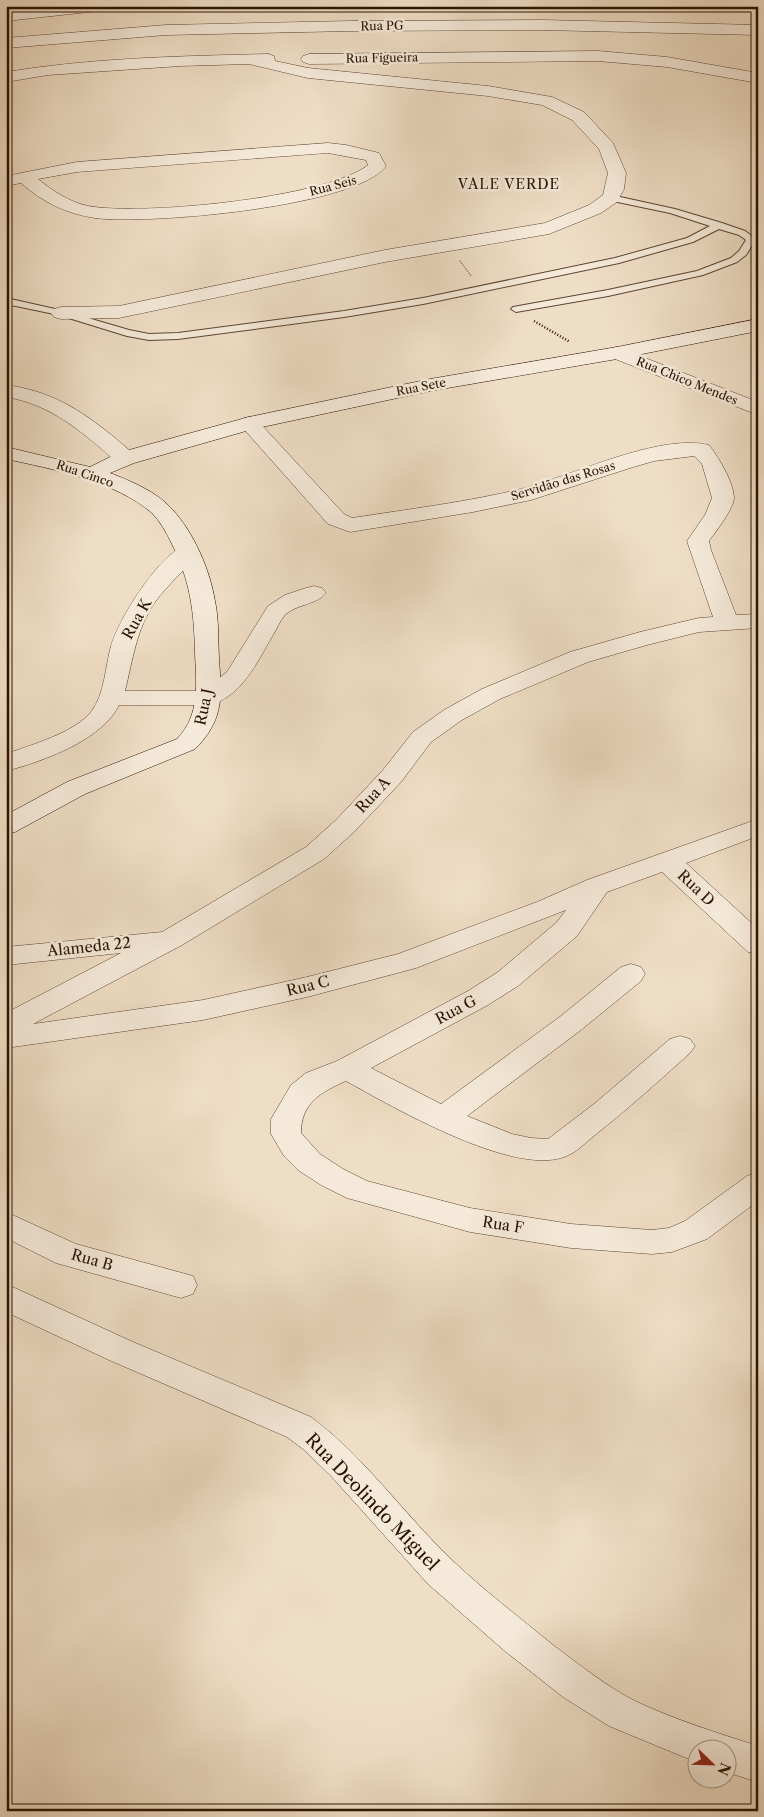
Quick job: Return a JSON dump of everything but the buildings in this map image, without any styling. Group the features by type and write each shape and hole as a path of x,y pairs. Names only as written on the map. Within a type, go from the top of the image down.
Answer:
{"street":[{"path":"6,16 98,6"},
{"name":"Rua PG","path":"6,43 140,31 341,26 532,25 758,30"},
{"name":"Rua Figueira","path":"6,77 76,68 180,61 598,56 667,62 758,78"},
{"path":"61,313 119,312 294,274 549,228 575,219 595,209 611,198 615,189 617,174 608,147 578,116 558,106 533,98 488,91 308,73 251,60"},
{"name":"Rua Seis","path":"6,181 24,176 77,167 328,148 362,153 373,158 377,166 374,171 359,179 302,194 244,204 160,214 113,214 86,211 49,197 24,176"},
{"name":"Rua Sete","path":"91,474 126,458 249,423 430,385 754,328"},
{"name":"Rua Chico Mendes","path":"607,354 758,409"},
{"path":"6,390 26,393 50,400 126,458"},
{"name":"Servidão das Rosas","path":"249,423 336,519 350,525 473,506 531,493 622,462 691,449 701,450 712,463 723,498 716,515 698,541 728,622"},
{"name":"Rua Cinco","path":"6,452 91,474 136,493 159,508"},
{"name":"Rua J","path":"6,826 76,788 186,744 197,735 202,726 209,698 202,591 187,552 172,522 159,508"},
{"name":"Rua K","path":"6,763 89,726 102,714 110,698 126,634 140,608 156,586 187,552"},
{"path":"110,698 209,698 236,677 276,611 293,600 314,593"},
{"name":"Rua A","path":"6,1026 172,938 315,853 345,826 392,776 422,737 453,715 491,694 579,657 665,632 699,625 758,621"},
{"path":"666,860 758,827"},
{"name":"Rua D","path":"597,886 666,860 758,945"},
{"name":"Rua C","path":"6,1038 203,1010 406,961 547,908 597,886"},
{"name":"Rua G","path":"293,1105 302,1093 317,1081 347,1068 478,998 508,979 567,929 597,886"},
{"name":"Alameda 22","path":"6,956 172,938"},
{"path":"443,1118 571,1023 631,974"},
{"path":"347,1068 443,1118 503,1142 536,1150 550,1150 559,1146 601,1115 680,1046"},
{"name":"Rua F","path":"293,1105 286,1119 286,1134 294,1148 309,1162 332,1177 358,1190 470,1220 571,1236 652,1242 672,1240 696,1230 758,1184"},
{"name":"Rua B","path":"6,1224 67,1254 181,1285"},
{"name":"Rua Deolindo Miguel","path":"6,1297 121,1351 299,1427 315,1439 343,1466 441,1573 518,1640 576,1685 623,1714 687,1740"},
{"path":"736,1757 758,1764"}],"lane":[{"path":"516,309 608,293 700,273 734,260 743,253 751,239 742,233 672,211 611,198"},
{"path":"6,301 61,313 127,333 149,337 178,336 353,313 423,301 666,248 690,240 719,225"}],"path":[{"path":"447,245 480,288"},
{"path":"516,309 548,330 607,354"}],"district":[{"name":"VALE VERDE","path":"509,184"}]}
